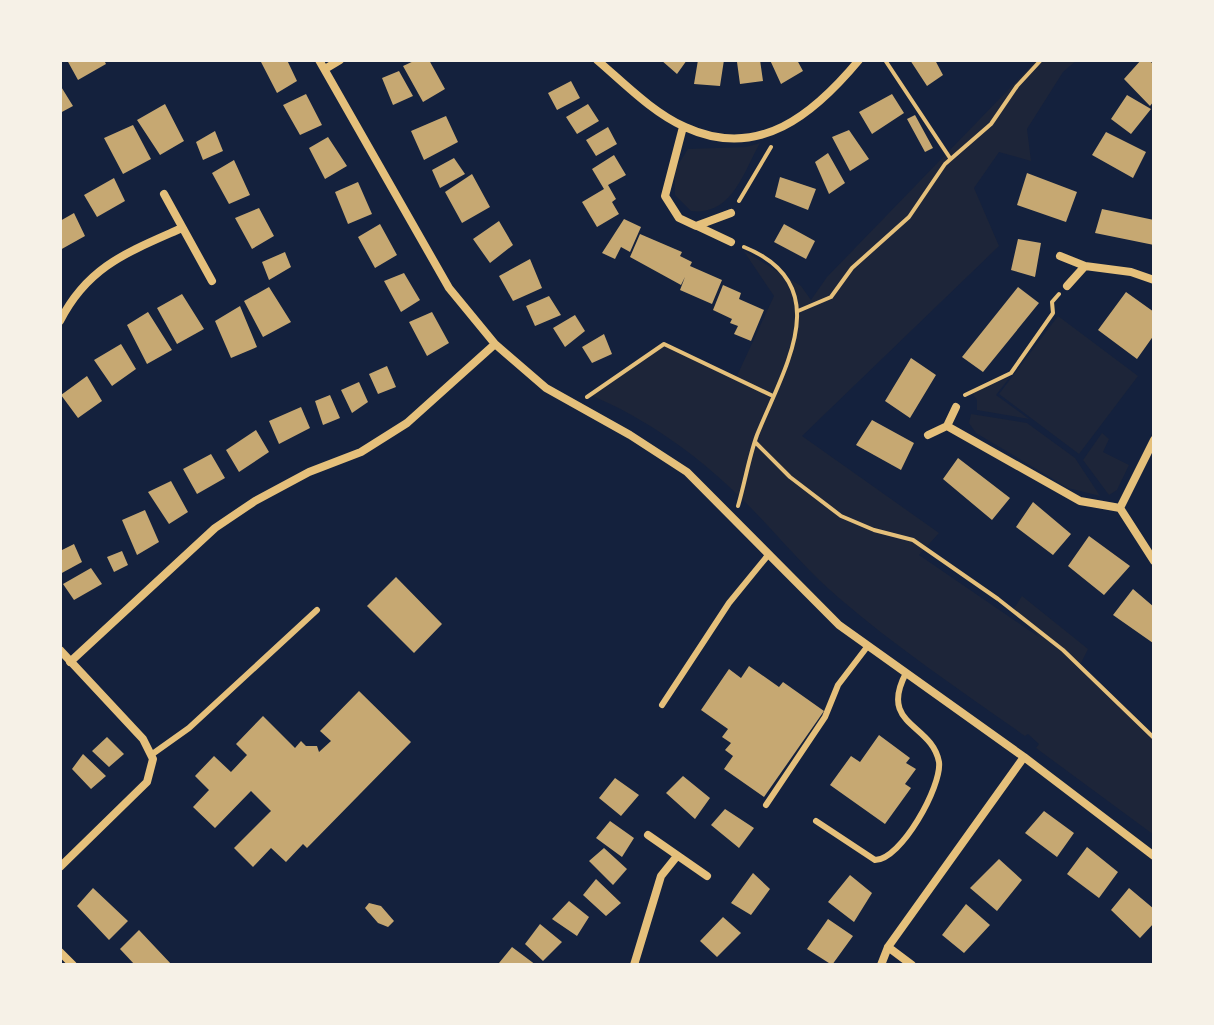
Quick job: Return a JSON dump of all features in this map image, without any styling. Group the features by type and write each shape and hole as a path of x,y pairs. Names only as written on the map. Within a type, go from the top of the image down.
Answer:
{"street":[{"path":"319,60 449,288 495,344 546,388 687,472 839,625 1024,757 1154,856"},
{"path":"325,69 340,60"},
{"path":"597,60 683,127 706,135 740,138 780,131 811,110 859,60"},
{"path":"683,127 665,196 679,218 731,242"},
{"path":"164,194 212,281"},
{"path":"696,226 731,213"},
{"path":"60,321 93,274 126,252 182,228"},
{"path":"1060,256 1085,266 1131,272 1154,280"},
{"path":"1067,286 1085,266"},
{"path":"70,662 215,528 255,501 309,472 361,452 407,423 495,344"},
{"path":"928,435 947,426 956,407"},
{"path":"947,426 1080,501 1120,508 1154,561"},
{"path":"1120,508 1154,440"},
{"path":"60,650 143,739 153,759 147,782 60,867"},
{"path":"881,965 888,947 1024,757"},
{"path":"648,835 707,876"},
{"path":"634,965 661,876 677,856"},
{"path":"888,947 912,965"},
{"path":"60,952 73,965"}],"lane":[{"path":"662,705 729,603 769,554"},
{"path":"151,755 189,728 317,610"},
{"path":"766,805 825,717 838,685 867,647"},
{"path":"816,821 875,860 891,855 911,830 940,773 935,750 909,725 898,704 898,687 906,673"}],"path":[{"path":"885,60 951,159"},
{"path":"798,311 831,297 852,268 909,217 951,159 991,124 1017,86 1041,60"},
{"path":"731,213 780,131"},
{"path":"731,242 783,270 796,293 800,323 755,442 735,517"},
{"path":"956,407 968,390 1011,373 1053,313 1052,302 1067,286"},
{"path":"576,405 664,344 773,396"},
{"path":"755,442 790,477 841,516 874,530 913,540 998,599 1063,650 1154,738"}],"shaded area":[{"path":"1037,60 1077,60 1063,72 1027,129 1031,161 999,152 974,188 999,246 802,436 939,533 919,555 1039,637 1013,610 1022,596 1088,649 1079,667 1154,738 1154,835 1036,748 1039,744 1028,734 1025,736 907,652 839,598 740,497 688,452 651,426 590,395 664,344 736,378 774,296 743,250 801,286 811,300 827,277"},
{"path":"760,143 742,179 717,207 691,211 675,195 675,169 688,149 746,147"},
{"path":"1058,316 1138,376 1079,454 999,394"},
{"path":"1010,377 996,395 1029,419 977,410 977,400 971,392"},
{"path":"971,414 1027,423 1075,458 1100,496 1068,488 976,433 969,423"},
{"path":"1102,433 1109,439 1103,452 1129,465 1117,490 1109,495 1083,460"}],"building":[{"path":"67,60 104,60 106,64 78,80"},
{"path":"287,60 297,81 277,93 261,62"},
{"path":"416,60 429,60 445,89 423,102 403,66"},
{"path":"661,60 687,60 677,74"},
{"path":"698,60 724,60 720,86 694,84"},
{"path":"760,60 763,81 740,84 737,62"},
{"path":"770,60 797,60 803,71 781,84"},
{"path":"910,60 935,60 943,75 927,86"},
{"path":"1141,60 1149,60 1154,65 1154,101 1150,106 1124,79"},
{"path":"399,71 413,96 393,105 382,78"},
{"path":"571,81 580,98 557,110 548,93"},
{"path":"60,85 73,106 60,113"},
{"path":"306,94 322,125 300,135 283,105"},
{"path":"892,94 904,113 872,134 859,112"},
{"path":"1127,95 1151,109 1131,134 1111,119"},
{"path":"165,104 184,141 160,155 137,120"},
{"path":"588,104 599,121 577,134 566,117"},
{"path":"915,115 933,148 925,152 907,119"},
{"path":"446,116 458,142 424,160 411,131"},
{"path":"133,125 151,159 123,174 104,138"},
{"path":"608,127 617,144 596,156 586,140"},
{"path":"849,130 869,159 850,171 832,137"},
{"path":"215,131 223,151 203,160 196,142"},
{"path":"1106,132 1146,152 1133,178 1092,155"},
{"path":"328,137 347,166 325,179 309,148"},
{"path":"828,153 845,183 829,194 815,162"},
{"path":"614,155 626,175 608,185 616,199 612,202 619,214 597,227 582,202 604,189 592,169"},
{"path":"454,158 465,174 440,188 432,170"},
{"path":"234,160 250,195 229,204 212,173"},
{"path":"1027,173 1077,192 1066,222 1017,205"},
{"path":"472,174 490,207 462,223 445,192"},
{"path":"780,177 816,189 808,210 775,197"},
{"path":"114,178 125,201 97,217 84,195"},
{"path":"358,182 372,214 348,224 335,192"},
{"path":"259,208 274,236 252,249 235,218"},
{"path":"1102,209 1154,220 1154,245 1095,233"},
{"path":"74,213 85,236 60,250 60,221"},
{"path":"624,219 641,227 630,252 621,247 615,259 602,253"},
{"path":"499,221 513,245 490,263 473,239"},
{"path":"380,224 397,255 375,268 358,237"},
{"path":"784,224 815,241 806,259 774,242"},
{"path":"640,234 682,252 680,256 692,262 690,266 722,280 712,304 680,290 685,277 681,285 630,257"},
{"path":"1018,239 1041,243 1035,277 1011,270"},
{"path":"285,252 291,267 269,280 262,262"},
{"path":"530,259 542,288 513,301 499,276"},
{"path":"404,273 420,300 401,312 384,281"},
{"path":"723,285 741,293 739,299 764,310 751,341 734,334 738,326 730,323 732,319 713,310"},
{"path":"269,287 291,322 263,337 244,301"},
{"path":"1018,287 1039,303 983,372 962,357"},
{"path":"1126,292 1154,312 1154,335 1137,359 1098,330"},
{"path":"182,294 204,329 177,344 157,308"},
{"path":"549,296 561,315 535,326 526,306"},
{"path":"240,306 257,347 231,358 215,321"},
{"path":"148,312 172,350 147,364 127,325"},
{"path":"432,312 449,343 427,356 409,322"},
{"path":"575,315 585,331 565,347 553,328"},
{"path":"604,334 612,354 592,363 582,347"},
{"path":"121,344 136,369 112,386 94,360"},
{"path":"911,358 936,375 910,418 885,401"},
{"path":"387,366 396,387 378,394 369,374"},
{"path":"87,376 102,401 78,418 61,395"},
{"path":"359,382 368,402 352,413 341,390"},
{"path":"330,395 340,418 323,425 315,401"},
{"path":"301,407 310,428 279,444 269,421"},
{"path":"872,420 914,443 901,470 856,445"},
{"path":"256,430 269,452 239,472 226,450"},
{"path":"211,454 225,478 197,494 183,469"},
{"path":"958,458 1010,498 992,520 943,479"},
{"path":"171,481 188,512 169,524 148,492"},
{"path":"1033,502 1071,534 1053,555 1016,527"},
{"path":"145,510 159,542 137,555 122,520"},
{"path":"1089,536 1130,566 1104,595 1068,566"},
{"path":"74,544 82,562 60,574 60,551"},
{"path":"122,551 128,565 114,572 107,557"},
{"path":"91,568 102,584 74,600 63,584"},
{"path":"396,577 442,624 414,653 367,606"},
{"path":"1133,589 1154,607 1153,643 1113,615"},
{"path":"749,666 779,687 783,682 824,711 764,797 724,769 733,756 725,750 731,743 722,737 728,729 701,710 729,669 741,678"},
{"path":"359,691 411,742 307,848 303,844 286,862 271,848 253,867 234,848 271,811 251,791 215,828 193,807 209,790 195,776 214,756 231,772 247,755 236,744 263,716 295,748 301,741 306,746 317,746 319,752 331,741 320,731"},
{"path":"879,735 910,758 906,763 916,769 905,784 911,788 885,824 830,785 851,756 860,762"},
{"path":"107,737 124,754 109,767 92,751"},
{"path":"83,754 106,776 91,789 72,769"},
{"path":"683,776 710,798 695,819 666,793"},
{"path":"615,778 639,795 621,816 599,798"},
{"path":"725,809 754,828 739,848 711,825"},
{"path":"1044,811 1074,833 1057,857 1025,833"},
{"path":"610,821 634,838 622,857 596,838"},
{"path":"1087,847 1118,872 1099,898 1067,874"},
{"path":"604,848 627,869 613,885 589,861"},
{"path":"999,859 1022,880 997,911 970,888"},
{"path":"753,873 770,889 751,915 731,903"},
{"path":"850,875 872,893 854,922 828,902"},
{"path":"596,879 621,903 606,916 583,895"},
{"path":"93,888 128,921 109,940 77,906"},
{"path":"1129,888 1154,909 1154,923 1140,938 1111,910"},
{"path":"569,901 589,917 577,936 552,919"},
{"path":"369,903 381,906 394,921 388,927 378,923 365,908"},
{"path":"966,904 990,925 964,953 942,935"},
{"path":"723,917 741,933 717,957 700,941"},
{"path":"828,919 853,936 832,965 807,949"},
{"path":"540,924 562,942 543,961 525,944"},
{"path":"139,930 172,965 135,965 120,949"},
{"path":"512,947 536,965 501,965 499,963"}]}
